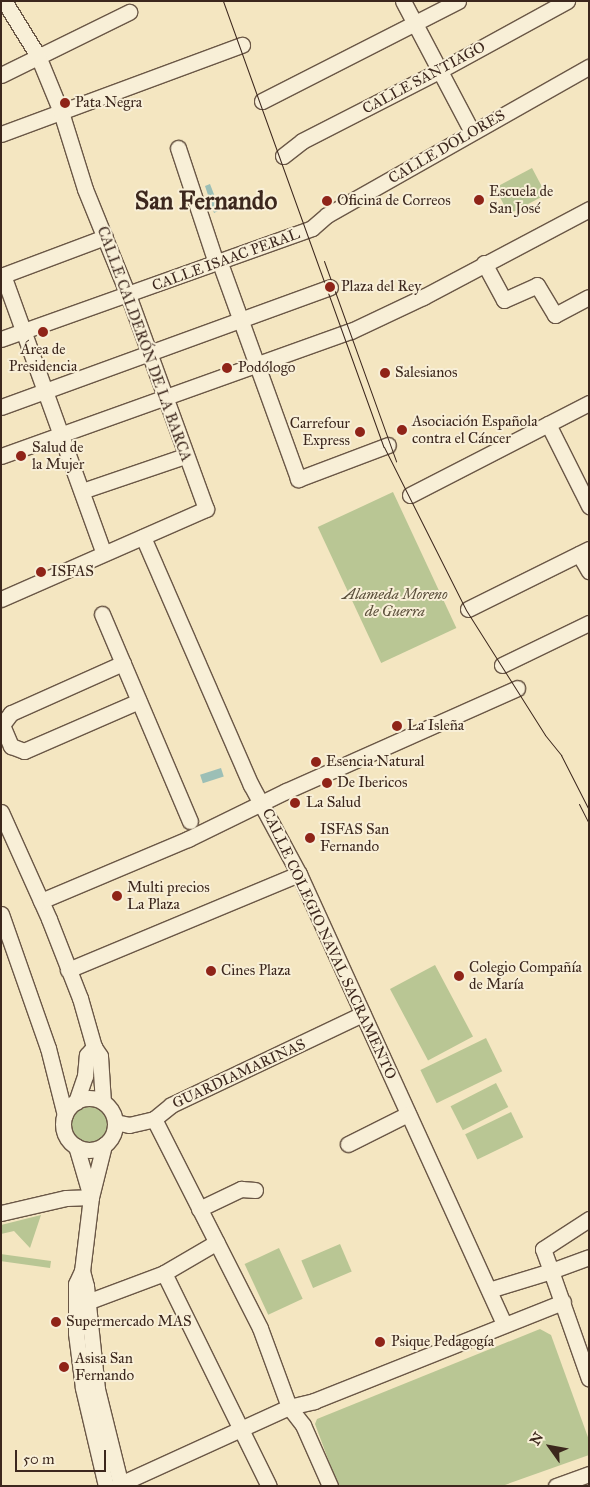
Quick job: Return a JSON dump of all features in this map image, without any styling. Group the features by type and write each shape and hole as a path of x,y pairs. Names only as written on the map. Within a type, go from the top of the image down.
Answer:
{"street":[{"path":"403,1 472,132"},
{"path":"262,101 458,1"},
{"name":"CALLE SANTIAGO","path":"283,156 302,140 439,72 567,1"},
{"name":"CALLE CALDERÓN DE LA BARCA","path":"6,5 38,56 61,112 84,180 85,189 128,295 164,399 206,509 143,537"},
{"path":"1,75 129,12"},
{"path":"1,134 242,45"},
{"name":"CALLE DOLORES","path":"308,230 328,215 589,67"},
{"path":"178,148 298,479 388,445"},
{"path":"1,456 351,331 423,297 589,209"},
{"name":"CALLE ISAAC PERAL","path":"1,339 308,230"},
{"path":"103,552 2,275 106,237"},
{"path":"484,263 504,300 537,284 555,315 589,297"},
{"path":"1,407 330,287"},
{"path":"410,495 589,403"},
{"path":"548,424 589,506"},
{"path":"82,491 185,456"},
{"path":"1,599 103,552 143,537"},
{"name":"CALLE COLEGIO NAVAL SACRAMENTO","path":"143,537 250,785 299,874 504,1324"},
{"path":"468,609 584,552 589,571"},
{"path":"102,614 190,821"},
{"path":"502,665 589,623"},
{"path":"123,663 11,713 2,725 11,746 24,751 139,701"},
{"path":"41,902 517,688"},
{"path":"1,812 41,902 68,970 94,1047 100,1056 102,1102"},
{"path":"68,970 299,874"},
{"path":"1,914 48,1048 65,1114 64,1130 76,1146 91,1196"},
{"name":"GUARDIAMARINAS","path":"115,1122 138,1124 154,1119 171,1105 363,1014"},
{"path":"65,1114 76,1102 86,1076 87,1055 94,1047"},
{"path":"76,1102 89,1098 102,1102 110,1110 115,1122 110,1139 104,1145 90,1150 76,1146"},
{"path":"348,1144 408,1114"},
{"path":"154,1119 260,1328 289,1407 303,1425 330,1486"},
{"path":"104,1145 91,1196 82,1271 97,1389 116,1485"},
{"path":"199,1209 241,1189 254,1190"},
{"path":"1,1213 66,1198 91,1196"},
{"path":"589,1219 543,1249 589,1379"},
{"path":"87,1302 164,1273 217,1242"},
{"path":"489,1290 589,1257"},
{"path":"82,1271 76,1284 76,1334 83,1388 116,1485"},
{"path":"164,1273 269,1486"},
{"path":"116,1485 240,1427 289,1407 314,1401 563,1302"},
{"path":"556,1486 589,1474"}],"green space":[{"path":"532,168 546,194 509,214 495,188"},
{"name":"Alameda Moreno de Guerra","path":"393,492 456,628 381,663 318,527"},
{"path":"435,965 473,1037 428,1060 390,989"},
{"path":"486,1038 502,1071 437,1103 420,1070"},
{"path":"496,1083 508,1107 463,1130 451,1106"},
{"path":"89,1106 96,1107 102,1112 107,1118 107,1132 102,1138 96,1143 89,1144 82,1143 76,1138 71,1132 70,1125 71,1118 76,1112 82,1107"},
{"path":"511,1112 523,1137 477,1160 465,1134"},
{"path":"41,1215 30,1248 14,1231 1,1234 1,1225"},
{"path":"340,1244 352,1272 313,1288 301,1260"},
{"path":"279,1248 303,1299 268,1315 245,1264"},
{"path":"1,1254 51,1261 50,1268 1,1261"},
{"path":"540,1329 551,1335 589,1440 589,1455 502,1486 338,1486 315,1424 317,1419"}],"water":[{"path":"210,184 220,210 214,213 205,186"},
{"path":"221,768 224,777 203,783 200,775"}],"tram line":[{"path":"223,1 384,447 466,610 545,735 561,755 589,810"},
{"path":"324,261 396,461"},
{"path":"579,804 589,824"}],"place":[{"name":"Pata Negra","path":"65,103"},
{"name":"Escuela de San José","path":"479,200"},
{"name":"Oficina de Correos","path":"327,201"},
{"name":"Plaza del Rey","path":"330,287"},
{"name":"Área de Presidencia","path":"43,332"},
{"name":"Podólogo","path":"227,368"},
{"name":"Salesianos","path":"385,373"},
{"name":"Asociación Española contra el Cáncer","path":"402,430"},
{"name":"Carrefour Express","path":"360,432"},
{"name":"Salud de la Mujer","path":"21,456"},
{"name":"ISFAS","path":"41,572"},
{"name":"La Isleña","path":"397,726"},
{"name":"Esencia Natural","path":"316,762"},
{"name":"De Ibericos","path":"327,783"},
{"name":"La Salud","path":"295,803"},
{"name":"ISFAS San Fernando","path":"310,838"},
{"name":"Multi precios La Plaza","path":"117,896"},
{"name":"Cines Plaza","path":"211,971"},
{"name":"Colegio Compañía de María","path":"459,976"},
{"name":"Supermercado MAS","path":"56,1322"},
{"name":"Psique Pedagogía","path":"380,1342"},
{"name":"Asisa San Fernando","path":"64,1367"}],"district":[{"name":"San Fernando","path":"206,201"}]}
